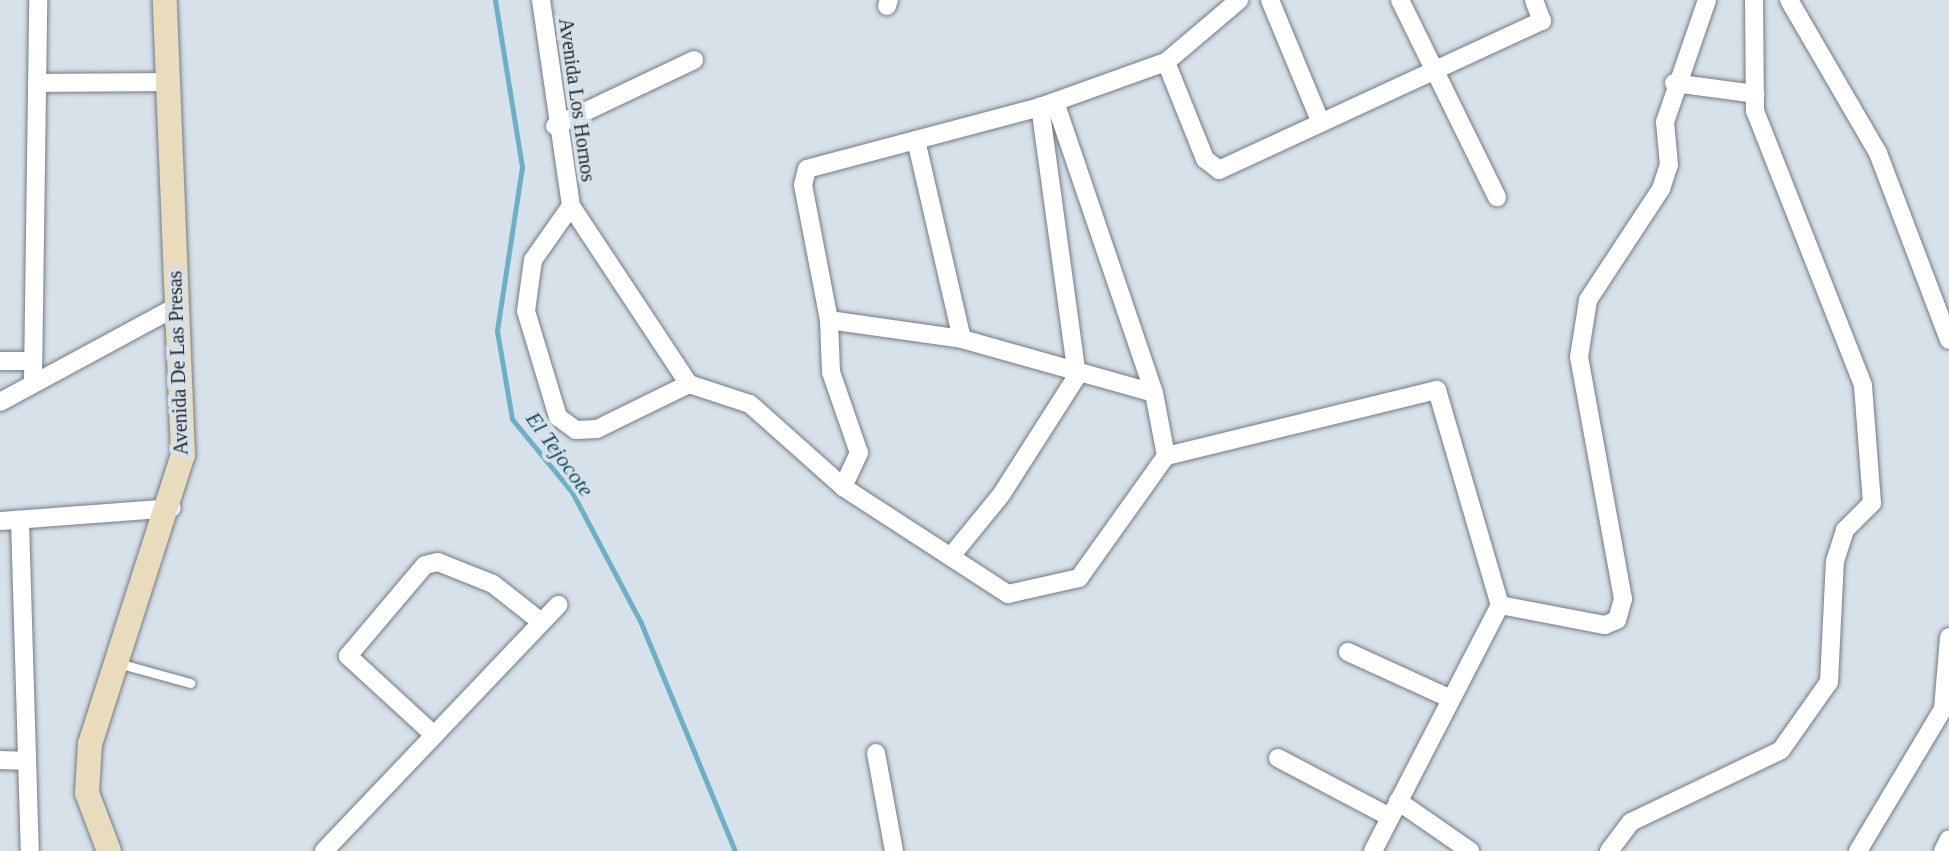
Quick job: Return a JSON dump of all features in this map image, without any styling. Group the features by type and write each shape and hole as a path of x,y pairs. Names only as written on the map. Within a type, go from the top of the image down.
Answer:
{"main road":[{"name":"Avenida De Las Presas","path":"109,851 87,793 90,744 115,662 172,508 183,455 165,0"}],"street":[{"path":"33,370 38,0"},
{"name":"Avenida Los Hornos","path":"541,0 555,126 571,206"},
{"path":"843,487 859,453 840,415 829,320 803,176 817,162 916,140 1047,105 1166,62 1239,0"},
{"path":"1270,0 1320,121"},
{"path":"1400,0 1431,71 1497,197"},
{"path":"1166,62 1205,159 1219,170 1542,21 1534,0"},
{"path":"1500,605 1605,625 1617,620 1623,599 1579,357 1588,300 1661,189 1674,83 1707,0"},
{"path":"1609,851 1631,822 1781,750 1829,682 1835,561 1845,530 1872,503 1863,385 1785,202 1755,94 1754,0"},
{"path":"1789,0 1878,153 1949,340"},
{"path":"555,126 694,60"},
{"path":"37,83 168,82"},
{"path":"1674,83 1755,94"},
{"path":"952,555 1001,495 1077,376 1047,105"},
{"path":"1047,105 1154,393 1166,456"},
{"path":"916,140 962,339"},
{"path":"689,384 597,429 576,430 558,417 526,311 533,260 571,206 689,384 750,404 843,487 1008,594 1079,578 1166,456 1437,390 1500,605 1373,851"},
{"path":"0,402 33,370 176,307"},
{"path":"829,320 962,339 1077,376 1154,393"},
{"path":"0,361 33,370"},
{"path":"0,521 172,508"},
{"path":"20,521 23,761 30,851"},
{"path":"434,735 348,656 425,565 438,562 493,584 540,621"},
{"path":"324,851 558,605"},
{"path":"1858,851 1943,709 1949,637"},
{"path":"1348,652 1451,699"},
{"path":"876,753 894,851"},
{"path":"1278,758 1394,809 1470,851"},
{"path":"0,760 23,761"},
{"path":"1943,851 1949,839"}],"lane":[{"path":"115,662 190,683"}],"waterway":[{"name":"El Tejocote","path":"495,0 522,167 497,331 512,419 572,492 641,623 735,851"}]}
